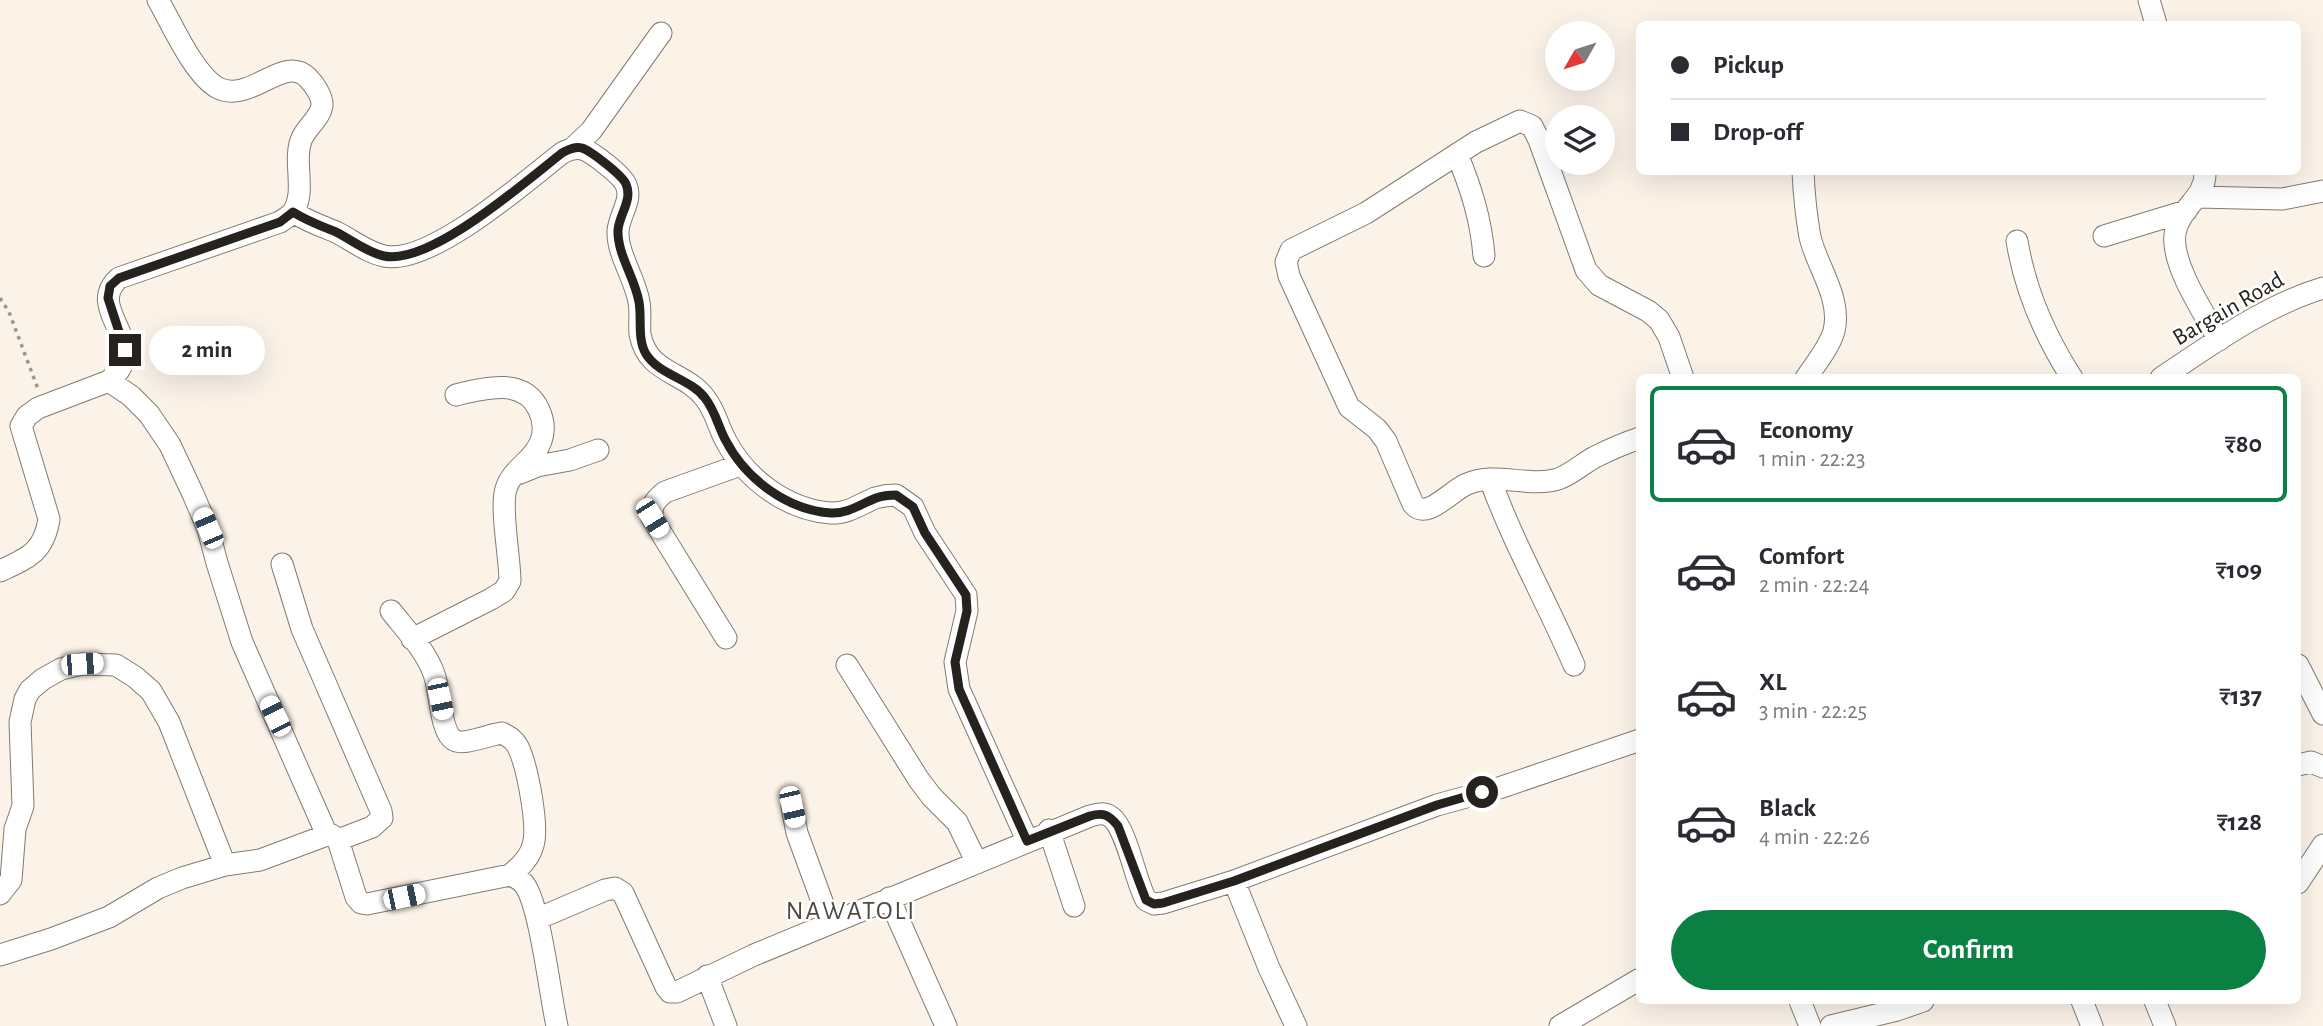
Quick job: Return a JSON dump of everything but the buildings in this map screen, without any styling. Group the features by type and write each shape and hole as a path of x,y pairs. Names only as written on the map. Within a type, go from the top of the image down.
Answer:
{"street":[{"path":"0,571 24,560 38,549 46,534 49,519 21,426 27,415 109,381 119,373 126,362 125,350 108,298 110,286 119,278 280,222 293,212 298,196 298,159 302,139 322,107 321,97 308,78 297,70 285,71 252,88 234,92 218,88 195,64 158,0"},
{"path":"2149,0 2155,21"},
{"path":"293,212 385,257 404,256 432,245 478,219 562,153 573,148 591,131 661,33"},
{"path":"1636,440 1595,457 1565,477 1525,482 1490,479 1467,484 1431,508 1417,510 1412,504 1386,441 1377,429 1349,407 1289,276 1286,262 1291,250 1366,213 1457,154 1520,121 1532,126 1539,140 1586,270 1599,285 1648,310 1659,320 1669,337 1682,374"},
{"path":"573,148 583,149 604,163 624,179 628,188 618,232 639,303 640,334 646,354 657,365 704,397 717,417 724,438 740,466 769,489 811,510 834,514 857,508 877,497 896,495 913,507 925,533 966,595 967,611 955,662 959,689 1027,841"},
{"path":"1457,154 1476,203 1482,226 1484,256"},
{"path":"1803,175 1811,237 1830,289 1835,319 1834,331 1827,347 1809,374"},
{"path":"2205,175 2205,181 2176,229 2175,251 2182,271 2219,340"},
{"path":"2104,236 2192,204 2281,199 2323,191"},
{"path":"2017,241 2028,289 2041,321 2070,374"},
{"name":"Bargain Road","path":"2167,374 2271,310 2323,288"},
{"path":"109,381 131,396 149,414 170,445 194,494 208,528 216,563 242,642 332,837 356,897 361,903 510,876 518,878 525,885 537,919 557,1026"},
{"path":"412,639 504,591 510,581 504,504 506,491 511,476 532,457 541,442 544,425 536,404 525,393 506,387 485,387 456,395"},
{"path":"511,476 537,466 570,460 598,450"},
{"path":"726,638 652,518 652,507 666,492 740,466"},
{"path":"1490,479 1527,568 1574,664"},
{"path":"0,955 109,917 158,888 182,878 260,860 372,827 382,818 302,629 282,564"},
{"path":"391,611 435,674 446,730 454,740 462,742 502,733 514,740 519,749 527,778 536,836 523,864 510,876"},
{"path":"0,894 10,880 15,829 23,806 20,722 24,699 43,679 82,664 116,665 152,691 169,722 225,866"},
{"path":"847,665 919,780 957,822 977,863"},
{"path":"2301,671 2323,714"},
{"path":"537,919 615,888 623,893 628,902 654,963 670,992 684,989 707,976 1049,830 1100,813 1110,816 1118,826 1146,900 1154,904 1163,903 1234,881 1437,805 1499,788 1636,741"},
{"path":"2301,764 2311,762 2323,767"},
{"path":"792,807 797,833 830,923"},
{"path":"1049,830 1074,906"},
{"path":"2301,878 2323,845"},
{"path":"1234,881 1296,1026"},
{"path":"889,898 946,1026"},
{"path":"707,976 726,1026"},
{"path":"1560,1026 1636,981"},
{"path":"1801,1004 1810,1026"},
{"path":"1831,1026 1914,1004"},
{"path":"2083,1004 2092,1026"},
{"path":"2156,1004 2165,1026"}],"path":[{"path":"0,298 9,312 44,406"}],"district":[{"name":"NAWATOLI","path":"851,910"}],"route":[{"path":"125,350 108,298 110,286 119,278 257,231 280,222 293,212 309,222 338,233 366,250 385,257 404,256 432,245 478,219 562,153 573,148 583,149 624,179 628,188 618,232 639,303 640,334 646,354 657,365 704,397 717,417 724,438 740,466 785,499 811,510 834,514 857,508 877,497 896,495 913,507 925,533 966,595 967,611 955,662 959,689 1027,841 1049,830 1090,816 1100,813 1110,816 1123,838 1141,891 1146,900 1154,904 1234,881 1437,805 1482,792"}]}
